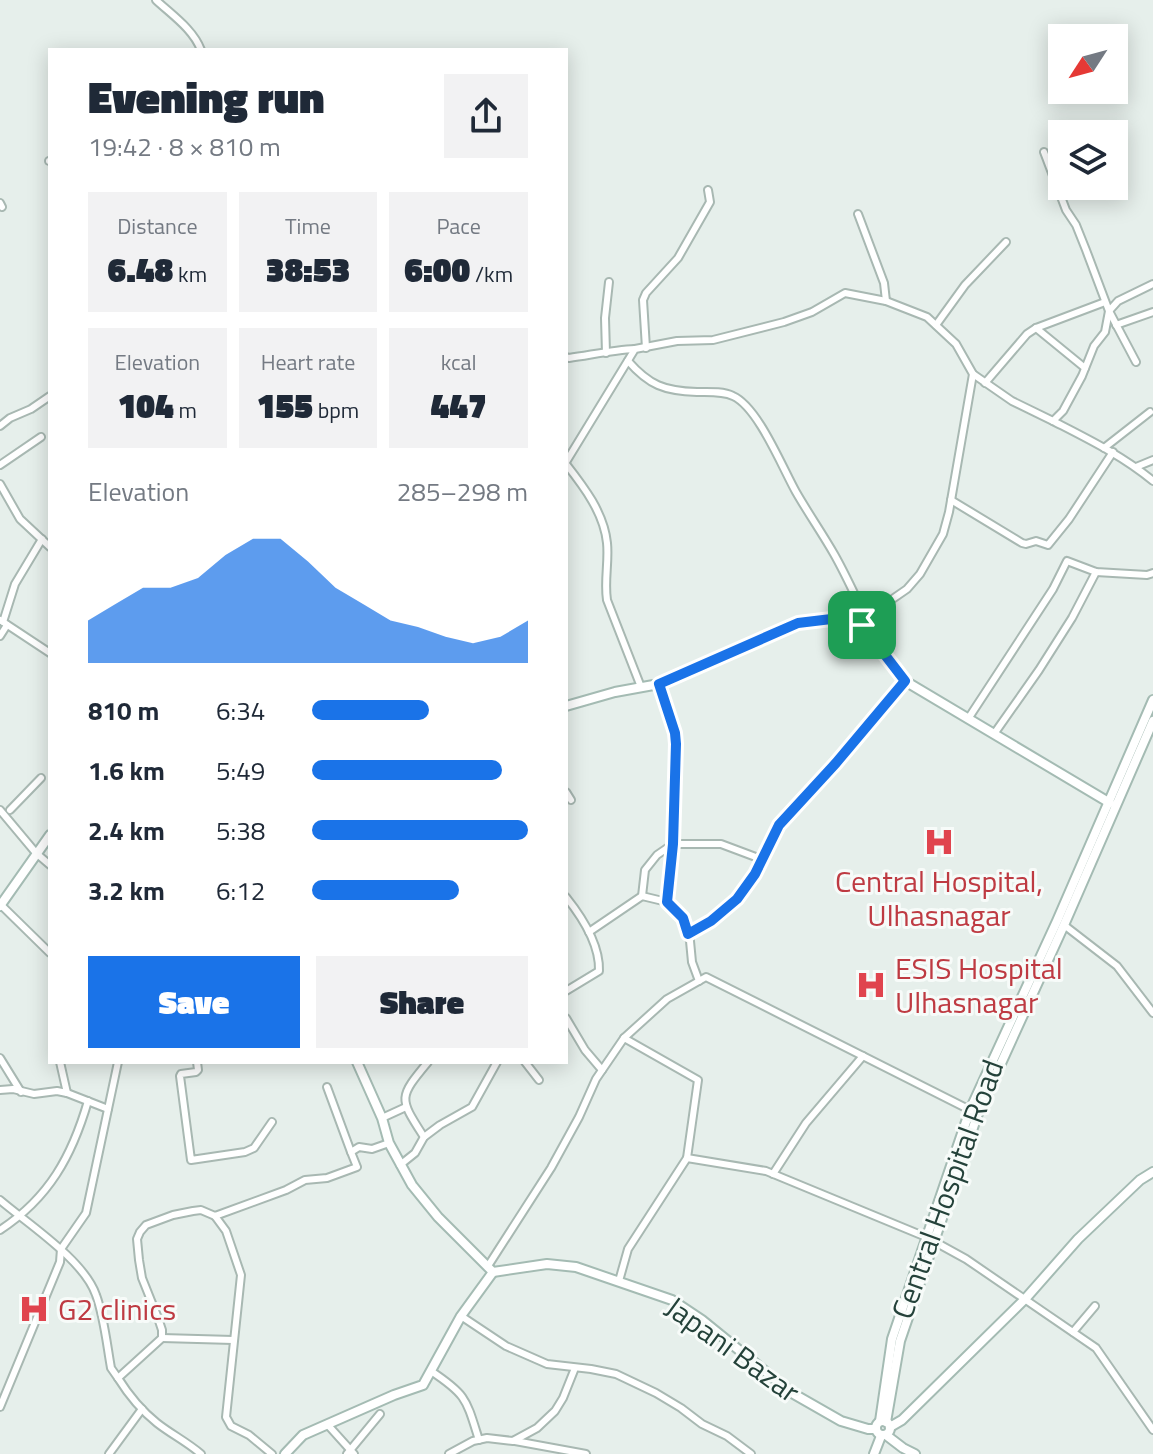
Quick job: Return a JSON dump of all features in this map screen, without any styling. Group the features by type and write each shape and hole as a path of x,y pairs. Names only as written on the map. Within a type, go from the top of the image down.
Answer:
{"street":[{"path":"156,0 184,26 200,48"},
{"path":"1044,152 1105,302 1136,362"},
{"path":"646,348 643,300 678,258 710,202 708,190"},
{"path":"858,214 884,283 886,301"},
{"path":"936,325 965,285 1006,242"},
{"path":"606,353 605,318 609,282"},
{"path":"1053,421 1063,411 1094,346 1105,332 1109,311 1118,301 1153,284"},
{"path":"568,358 677,341 713,340 784,322 812,312 845,293 886,301 927,317 956,344 973,374 985,383 1012,401 1113,452 1153,481"},
{"path":"985,383 1027,334 1105,302"},
{"path":"1116,325 1153,312"},
{"path":"1036,328 1085,368"},
{"path":"568,460 635,349"},
{"path":"628,361 654,385 689,392 732,395 744,403 756,417 797,495 836,557 864,622 905,681 1112,803"},
{"path":"864,622 907,589 920,574 943,534 973,374"},
{"path":"0,426 48,397"},
{"path":"1104,448 1150,412"},
{"path":"0,465 41,437"},
{"path":"951,500 1022,543 1036,541 1048,545 1113,452"},
{"path":"1136,467 1153,460"},
{"path":"568,466 586,491 604,527 607,600 641,687"},
{"path":"0,484 20,519 48,545"},
{"path":"0,636 15,584 42,539"},
{"path":"968,719 1053,589 1067,561 1096,572 1153,573"},
{"path":"994,734 1072,618 1096,572"},
{"path":"568,705 659,684 798,623 848,617 864,622"},
{"path":"3,622 48,652"},
{"path":"688,934 711,921 737,899 755,874 779,825 905,681"},
{"path":"659,684 675,733 673,844 667,902"},
{"name":"Central Hospital Road","path":"874,1454 883,1428 892,1339 974,1112 1060,923 1121,776 1150,726 1153,700"},
{"path":"10,810 41,778"},
{"path":"568,795 571,800"},
{"path":"0,810 48,863"},
{"path":"48,838 0,905 48,951"},
{"path":"642,896 645,870 657,855 673,844 721,844 761,859"},
{"path":"589,932 642,896 667,902 683,918 699,981"},
{"path":"568,900 589,932 600,963 599,971 568,990"},
{"path":"1060,923 1117,966 1153,1013"},
{"path":"285,1454 303,1435 423,1385 551,1168 602,1070 624,1038 667,999 706,977 974,1112"},
{"path":"568,1021 585,1050 602,1070"},
{"path":"619,1281 628,1249 687,1158 698,1080 624,1038"},
{"path":"773,1174 806,1123 863,1056"},
{"path":"0,1058 21,1092"},
{"path":"60,1064 67,1093"},
{"path":"0,1407 60,1262 61,1249 86,1213 118,1064"},
{"path":"197,1064 196,1072 180,1076 191,1160 254,1148 272,1122"},
{"path":"358,1064 382,1118 389,1143 412,1185 438,1217 491,1269"},
{"path":"424,1137 406,1107 405,1096 410,1084 426,1064"},
{"path":"400,1165 415,1153 424,1137 472,1107 496,1064"},
{"path":"527,1064 539,1080"},
{"path":"215,1216 305,1180 327,1178 357,1167 327,1087"},
{"path":"0,1090 7,1088 34,1094 57,1091 108,1109"},
{"path":"0,1230 20,1217 54,1179 76,1137 88,1101"},
{"path":"382,1118 406,1107"},
{"path":"351,1152 359,1147 372,1149 389,1143"},
{"path":"687,1158 766,1171 930,1239 966,1259 1096,1348 1153,1430"},
{"path":"883,1428 902,1420 1026,1298 1078,1239 1140,1180 1153,1172"},
{"path":"0,1200 61,1249 89,1281 96,1294 111,1368 142,1409 201,1454"},
{"path":"162,1338 158,1318 142,1278 137,1246 140,1232 146,1225 173,1215 201,1210 215,1216 226,1231 241,1275 227,1394 228,1422 272,1454"},
{"name":"Japani Bazar","path":"491,1269 547,1264 576,1267 672,1300 702,1320 792,1393 841,1421 868,1429 883,1428 903,1448 915,1454"},
{"path":"1073,1332 1095,1306"},
{"path":"461,1316 506,1346 547,1364 616,1374 656,1393 751,1454"},
{"path":"118,1378 162,1338 233,1340"},
{"path":"513,1441 551,1417 563,1398 575,1368"},
{"path":"431,1371 463,1395 479,1440"},
{"path":"109,1454 142,1409"},
{"path":"327,1424 350,1452 380,1414"},
{"path":"449,1454 461,1446 487,1438 586,1454"}],"place":[{"name":"Central Hospital, Ulhasnagar","path":"939,842"},
{"name":"ESIS Hospital Ulhasnagar","path":"871,985"},
{"name":"G2 clinics","path":"34,1309"}],"route":[{"path":"848,617 862,625 905,681 779,825 755,874 737,899 721,914 688,934 683,918 667,902 673,844 676,744 659,684 798,623 848,617"}]}
